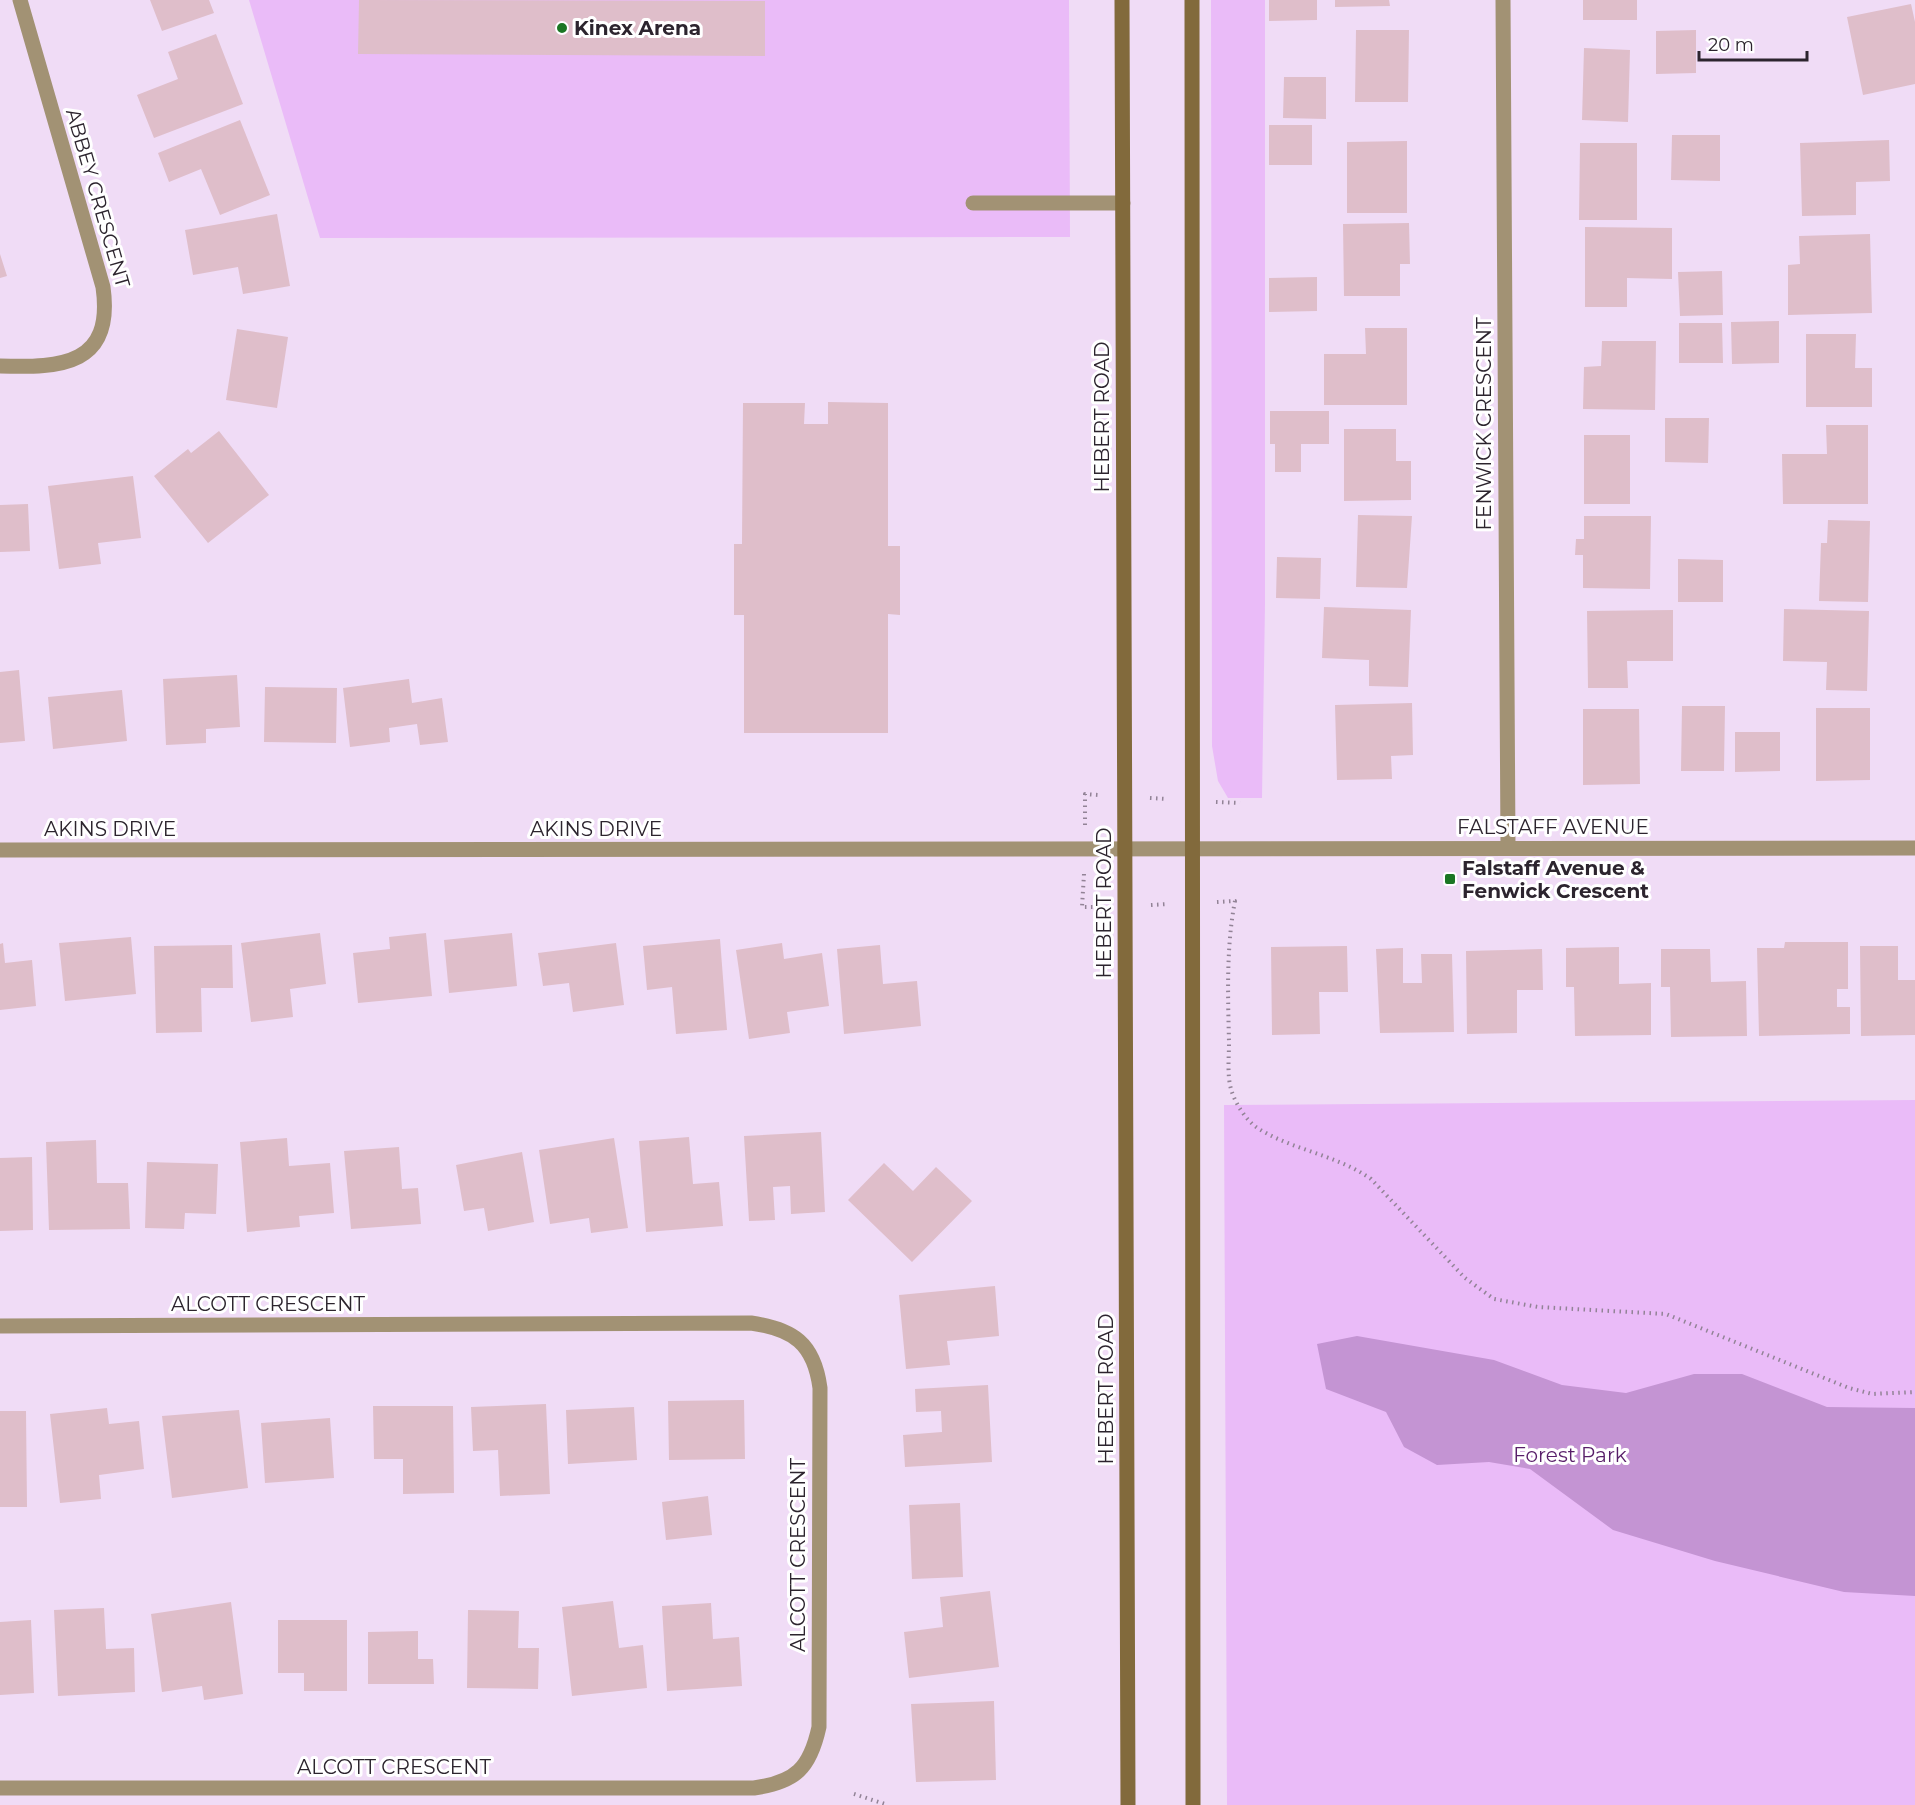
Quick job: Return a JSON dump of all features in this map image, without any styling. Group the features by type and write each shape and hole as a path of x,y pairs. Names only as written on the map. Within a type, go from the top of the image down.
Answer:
{"main road":[{"name":"HEBERT ROAD","path":"1122,0 1128,1805"},
{"path":"1192,0 1193,1805"}],"street":[{"name":"ABBEY CRESCENT","path":"0,366 41,367 60,364 81,355 98,342 104,328 106,310 103,287 20,0"},
{"name":"FENWICK CRESCENT","path":"1503,0 1508,847"},
{"path":"973,203 1123,203"},
{"name":"FALSTAFF AVENUE","path":"1192,849 1915,848"},
{"name":"AKINS DRIVE","path":"0,850 1192,849"},
{"name":"ALCOTT CRESCENT","path":"0,1326 751,1323 774,1326 793,1334 800,1341 818,1371 820,1388 819,1727 807,1762 780,1783 754,1788 0,1788"}],"path":[{"path":"1235,901 1228,1003 1231,1088 1241,1110 1257,1128 1292,1146 1354,1167 1371,1179 1465,1278 1494,1299 1538,1307 1666,1314 1849,1388 1872,1394 1915,1392"},
{"path":"854,1794 888,1805"}],"green space":[{"path":"249,0 1069,0 1070,237 320,238"},
{"path":"1211,0 1265,0 1265,604 1262,798 1228,798 1218,781 1212,746"},
{"name":"Forest Park","path":"1915,1100 1915,1805 1227,1805 1224,1105"},
{"path":"1357,1336 1494,1360 1562,1385 1626,1393 1694,1374 1742,1374 1827,1407 1915,1408 1915,1596 1844,1592 1715,1561 1613,1530 1530,1469 1489,1462 1437,1465 1404,1447 1386,1412 1326,1389 1317,1344"}],"building":[{"path":"150,0 209,0 214,13 162,31"},
{"name":"Kinex Arena","path":"359,0 765,1 765,56 358,54"},
{"path":"1269,0 1317,0 1317,20 1269,21"},
{"path":"1335,0 1389,0 1390,6 1335,7"},
{"path":"1583,0 1637,0 1637,20 1583,20"},
{"path":"1911,4 1915,22 1915,84 1863,95 1847,17"},
{"path":"1356,30 1409,30 1408,102 1355,102"},
{"path":"1696,30 1696,73 1656,74 1656,31"},
{"path":"216,34 243,104 154,138 137,95 178,79 168,52"},
{"path":"1584,48 1630,50 1628,122 1582,120"},
{"path":"1284,77 1326,77 1326,119 1283,118"},
{"path":"240,120 270,195 220,215 201,169 169,182 158,153"},
{"path":"1269,125 1312,125 1312,165 1269,165"},
{"path":"1672,135 1720,135 1720,181 1671,180"},
{"path":"1889,140 1890,181 1856,182 1856,215 1802,216 1800,143"},
{"path":"1407,141 1407,213 1347,213 1347,142"},
{"path":"1580,143 1637,143 1637,220 1579,220"},
{"path":"277,214 290,286 243,294 238,267 193,275 185,230"},
{"path":"1409,223 1410,264 1400,264 1400,296 1344,296 1343,224"},
{"path":"1585,227 1672,228 1672,279 1627,278 1627,307 1585,307"},
{"path":"1870,234 1872,313 1788,315 1788,265 1800,264 1799,236"},
{"path":"0,254 7,276 0,278"},
{"path":"1722,271 1723,315 1680,316 1678,272"},
{"path":"1317,277 1317,311 1269,312 1269,278"},
{"path":"1779,321 1779,363 1732,364 1731,322"},
{"path":"1679,323 1722,323 1723,363 1679,363"},
{"path":"1365,328 1407,328 1407,405 1324,405 1324,354 1366,354"},
{"path":"237,329 288,337 277,408 226,400"},
{"path":"1806,334 1856,334 1855,368 1872,368 1872,407 1806,407"},
{"path":"1602,341 1656,341 1655,410 1583,409 1584,367 1601,366"},
{"path":"828,402 888,403 888,546 900,546 900,615 888,614 888,733 744,733 744,615 734,615 734,544 742,544 743,403 805,403 804,424 828,424"},
{"path":"1270,411 1329,411 1329,444 1301,444 1301,472 1275,472 1275,444 1270,444"},
{"path":"1665,418 1709,418 1708,463 1665,462"},
{"path":"1826,425 1868,425 1868,504 1783,504 1782,454 1827,454"},
{"path":"1344,429 1396,429 1396,461 1411,461 1411,500 1344,501"},
{"path":"219,431 269,495 208,543 154,476 188,449 191,453"},
{"path":"1584,435 1630,435 1630,504 1584,504"},
{"path":"133,476 141,538 98,543 101,564 59,569 48,486"},
{"path":"28,504 30,551 0,552 0,505"},
{"path":"1358,515 1412,516 1407,588 1356,587"},
{"path":"1584,516 1651,516 1650,589 1583,588 1583,555 1575,555 1576,539 1584,539"},
{"path":"1828,520 1870,521 1868,602 1819,601 1821,543 1827,543"},
{"path":"1277,557 1321,558 1320,599 1276,598"},
{"path":"1678,559 1723,560 1723,602 1678,602"},
{"path":"1324,607 1411,610 1408,687 1369,686 1369,660 1322,658"},
{"path":"1784,609 1869,611 1867,691 1826,690 1827,662 1783,661"},
{"path":"1673,610 1673,661 1627,661 1628,688 1588,688 1587,611"},
{"path":"19,670 25,741 0,743 0,672"},
{"path":"237,675 240,727 206,729 206,743 166,745 163,679"},
{"path":"409,679 412,703 442,698 448,742 420,745 417,724 389,728 390,742 350,747 343,688"},
{"path":"265,687 337,688 336,743 264,742"},
{"path":"122,690 127,741 53,749 48,697"},
{"path":"1412,703 1413,755 1391,756 1392,779 1337,780 1335,705"},
{"path":"1682,706 1725,706 1724,771 1681,771"},
{"path":"1816,708 1870,708 1870,780 1816,781"},
{"path":"1583,709 1639,709 1640,784 1583,785"},
{"path":"1735,732 1780,732 1780,771 1735,772"},
{"path":"320,933 326,984 290,989 293,1017 251,1022 241,943"},
{"path":"426,933 432,996 358,1003 353,953 390,949 389,937"},
{"path":"512,933 517,986 449,993 444,940"},
{"path":"131,937 136,994 65,1001 59,943"},
{"path":"720,939 727,1030 676,1034 672,987 647,990 643,946"},
{"path":"1785,942 1848,942 1848,989 1837,989 1837,1007 1850,1007 1850,1034 1759,1036 1757,948 1784,948"},
{"path":"3,943 5,963 32,960 36,1006 0,1010 0,944"},
{"path":"616,943 624,1005 573,1012 569,983 543,986 538,953"},
{"path":"782,943 784,959 822,953 829,1006 787,1012 790,1033 749,1039 736,950"},
{"path":"232,945 233,988 201,988 202,1032 156,1033 154,946"},
{"path":"880,945 883,984 917,981 921,1026 844,1034 837,949"},
{"path":"1347,946 1348,992 1319,992 1320,1034 1272,1035 1271,947"},
{"path":"1860,946 1898,946 1898,980 1915,980 1915,1035 1861,1036"},
{"path":"1619,947 1619,984 1651,983 1651,1035 1575,1036 1574,987 1566,987 1566,948"},
{"path":"1403,948 1403,983 1422,983 1421,954 1452,954 1454,1032 1380,1033 1376,949"},
{"path":"1542,949 1543,990 1517,990 1517,1033 1467,1034 1466,951"},
{"path":"1661,949 1710,949 1711,982 1746,981 1747,1036 1671,1037 1670,987 1661,987"},
{"path":"821,1132 825,1212 791,1214 790,1186 773,1187 775,1220 749,1221 744,1136"},
{"path":"689,1137 693,1184 719,1182 723,1226 646,1232 639,1141"},
{"path":"287,1138 289,1166 330,1163 334,1213 299,1216 300,1227 247,1232 240,1142"},
{"path":"614,1138 628,1228 591,1233 589,1218 550,1224 539,1150"},
{"path":"96,1140 97,1183 128,1183 130,1229 49,1230 46,1142"},
{"path":"399,1147 402,1189 418,1188 421,1224 351,1229 344,1151"},
{"path":"522,1152 534,1222 488,1231 484,1208 464,1211 456,1165"},
{"path":"32,1157 33,1230 0,1231 0,1158"},
{"path":"147,1162 218,1164 216,1214 185,1213 184,1229 145,1228"},
{"path":"884,1163 913,1191 936,1167 972,1201 912,1262 848,1200"},
{"path":"995,1286 999,1336 947,1341 950,1365 906,1369 899,1295"},
{"path":"988,1385 992,1462 905,1467 903,1435 942,1432 941,1411 916,1412 915,1389"},
{"path":"744,1400 745,1459 669,1460 668,1401"},
{"path":"546,1404 550,1494 500,1496 498,1450 473,1451 471,1407"},
{"path":"373,1406 453,1406 454,1493 403,1494 403,1459 374,1459"},
{"path":"634,1407 637,1460 568,1464 566,1410"},
{"path":"107,1408 109,1424 139,1421 144,1469 99,1475 101,1499 60,1503 50,1414"},
{"path":"239,1410 248,1488 172,1498 162,1416"},
{"path":"0,1411 26,1411 27,1507 0,1507"},
{"path":"330,1418 334,1478 265,1483 261,1423"},
{"path":"708,1496 712,1535 666,1540 662,1502"},
{"path":"960,1503 963,1577 912,1579 909,1505"},
{"path":"990,1591 999,1667 909,1678 904,1632 943,1627 940,1597"},
{"path":"613,1601 619,1648 643,1645 647,1688 572,1696 562,1607"},
{"path":"231,1602 243,1694 204,1700 202,1686 162,1692 151,1614"},
{"path":"711,1603 713,1639 739,1637 742,1686 667,1691 662,1606"},
{"path":"104,1608 106,1649 134,1648 135,1692 58,1696 54,1610"},
{"path":"468,1610 519,1611 518,1648 539,1648 538,1689 467,1688"},
{"path":"31,1620 34,1693 0,1695 0,1622"},
{"path":"278,1620 347,1620 347,1691 304,1691 304,1673 278,1673"},
{"path":"418,1631 418,1659 433,1659 434,1684 368,1684 368,1632"},
{"path":"994,1701 996,1780 916,1782 911,1704"}],"place":[{"name":"Kinex Arena","path":"562,28"},
{"name":"Falstaff Avenue & Fenwick Crescent","path":"1450,879"}]}
